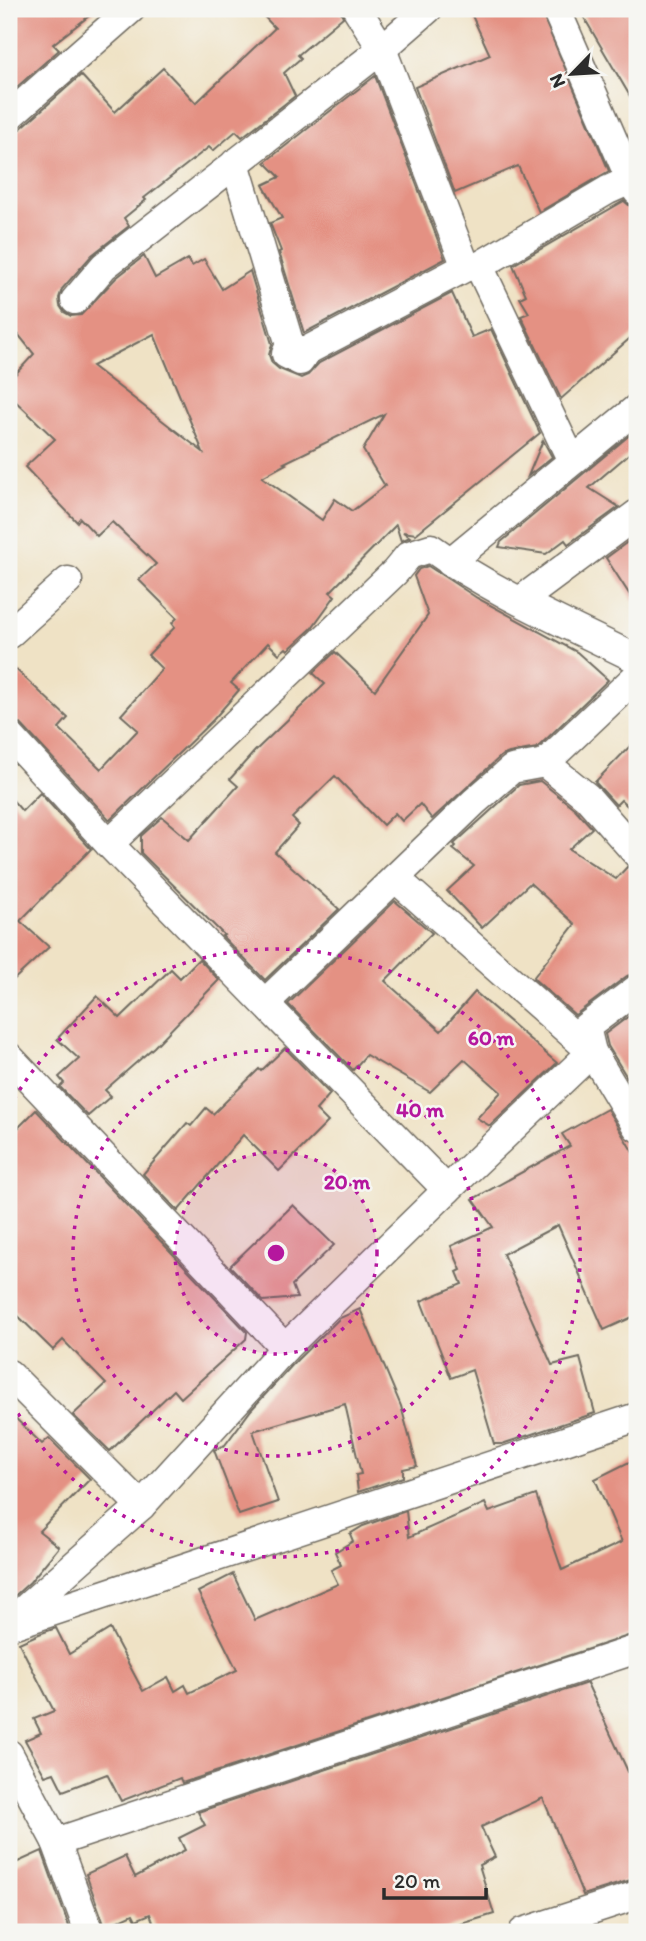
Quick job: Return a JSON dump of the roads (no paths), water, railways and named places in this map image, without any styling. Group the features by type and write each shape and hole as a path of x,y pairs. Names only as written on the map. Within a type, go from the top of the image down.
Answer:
{"street":[{"path":"9,116 131,9"},
{"path":"357,9 382,49 472,266 572,461"},
{"path":"75,300 104,266 382,49 428,9"},
{"path":"235,163 290,345 286,354 300,361 308,350 472,266 608,190 635,183 556,9"},
{"path":"450,562 637,408"},
{"path":"520,601 637,514"},
{"path":"109,844 395,572 409,555 431,548 450,562 520,601 637,659"},
{"path":"9,634 68,581"},
{"path":"265,1003 474,802 512,769 545,763 637,676"},
{"path":"9,735 109,844 447,1190"},
{"path":"545,763 587,797 637,854"},
{"path":"396,878 592,1052 637,1127"},
{"path":"592,1052 586,1027 637,989"},
{"path":"9,1625 141,1506 285,1348 592,1052"},
{"path":"9,1057 285,1348"},
{"path":"9,1374 141,1506"},
{"path":"9,1625 637,1418"},
{"path":"56,1842 637,1649"},
{"path":"9,1754 56,1842 89,1932"},
{"path":"523,1932 637,1895"}]}
